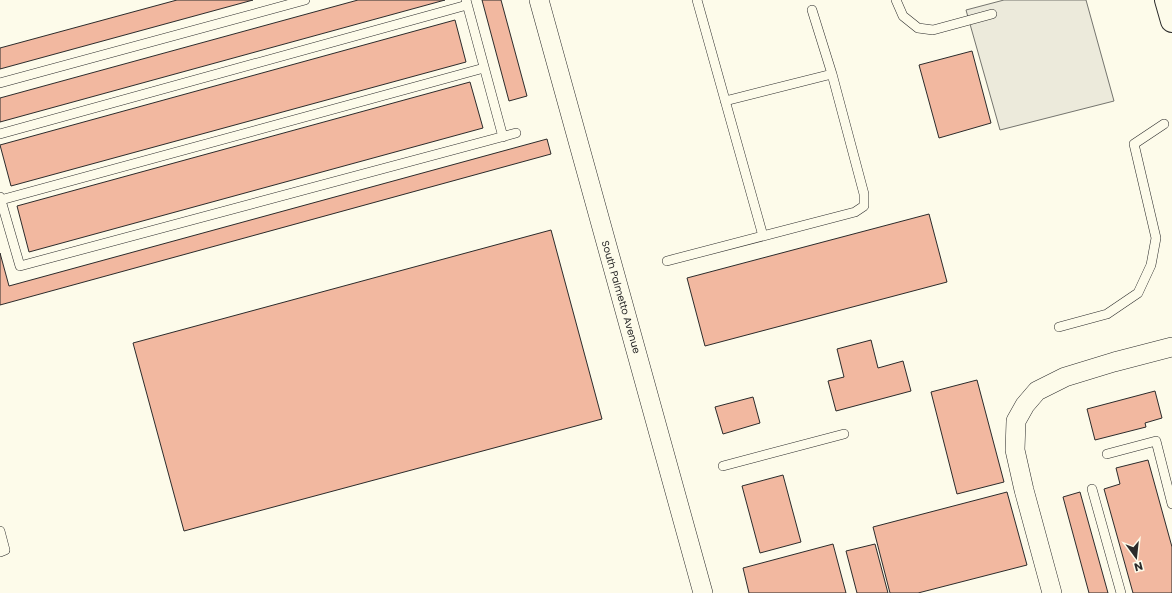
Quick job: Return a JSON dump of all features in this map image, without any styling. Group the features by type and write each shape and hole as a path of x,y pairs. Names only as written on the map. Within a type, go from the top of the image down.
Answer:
{"main road":[{"path":"1166,0 1172,21"}],"street":[{"name":"South Palmetto Avenue","path":"539,0 703,593"},
{"path":"1052,593 1024,490 1015,450 1016,421 1025,405 1037,391 1065,377 1114,362 1172,347"}],"lane":[{"path":"0,83 305,0"},
{"path":"697,0 763,236"},
{"path":"896,0 903,16 918,28 933,30 992,14"},
{"path":"0,134 467,2 503,137"},
{"path":"667,261 855,212 864,206 864,194 832,74 812,10"},
{"path":"484,68 0,199 20,266 516,133"},
{"path":"725,101 832,74"},
{"path":"1059,327 1107,314 1138,293 1151,264 1156,238 1134,144 1164,124"},
{"path":"723,466 844,434"},
{"path":"1108,454 1156,441 1172,504"},
{"path":"1092,489 1121,593"},
{"path":"0,530 5,550 0,552"}],"shaded area":[{"path":"1004,0 1086,0 1114,101 1000,130 966,10"}],"building":[{"path":"177,0 253,0 0,69 0,48"},
{"path":"358,0 445,0 0,122 0,98"},
{"path":"482,0 501,0 527,96 509,101"},
{"path":"455,20 466,62 11,186 0,145"},
{"path":"972,51 991,123 939,138 919,65"},
{"path":"470,82 483,128 29,252 17,206"},
{"path":"547,139 551,154 0,305 0,253 9,286"},
{"path":"929,214 947,282 705,346 687,278"},
{"path":"551,230 602,419 184,531 133,343"},
{"path":"871,340 878,368 903,361 911,391 836,411 828,381 844,377 837,349"},
{"path":"977,380 1004,482 957,494 931,392"},
{"path":"1155,391 1162,418 1145,423 1146,427 1095,440 1087,409"},
{"path":"753,397 760,423 723,434 715,407"},
{"path":"1148,460 1172,547 1172,593 1133,593 1104,489 1120,484 1116,468"},
{"path":"783,475 801,542 760,553 742,486"},
{"path":"1007,492 1027,565 918,593 890,593 873,527"},
{"path":"1080,492 1108,593 1089,593 1063,497"},
{"path":"833,544 846,593 749,593 743,568"},
{"path":"875,544 888,593 857,593 846,551"}]}
